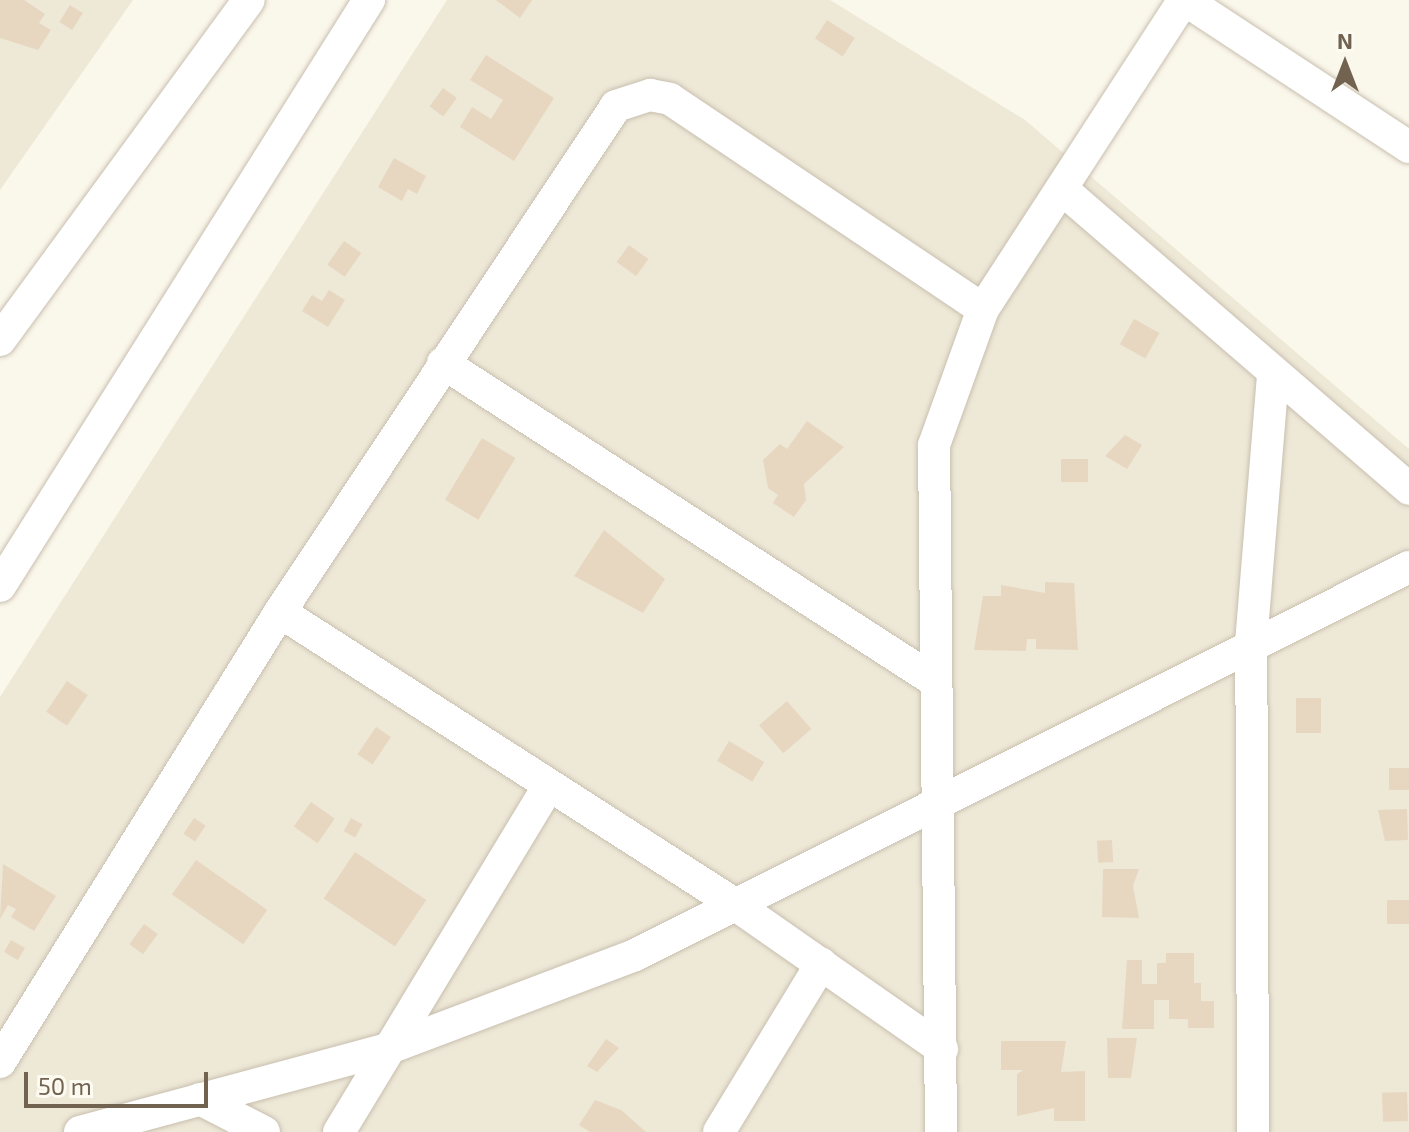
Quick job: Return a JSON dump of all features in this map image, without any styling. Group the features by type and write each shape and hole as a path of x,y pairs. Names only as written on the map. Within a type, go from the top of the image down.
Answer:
{"street":[{"path":"0,340 249,0"},
{"path":"0,586 369,0"},
{"path":"941,1132 934,445 983,309 1184,0 1409,147"},
{"path":"0,1062 280,612 603,116 650,95 670,99 983,309"},
{"path":"1062,189 1409,489"},
{"path":"443,363 935,681"},
{"path":"1253,1132 1251,643 1273,373"},
{"path":"80,1132 384,1050 635,955 1251,643 1409,567"},
{"path":"280,612 547,789 733,903 942,1049"},
{"path":"339,1132 384,1050 547,789"},
{"path":"719,1132 821,964"},
{"path":"200,1099 264,1132"}],"shaded area":[{"path":"0,0 133,0 0,190"},
{"path":"447,0 830,0 1025,120 1409,449 1409,1132 0,1132 0,697"}],"building":[{"path":"0,0 24,0 45,14 39,23 51,30 38,50 0,38"},
{"path":"496,0 532,0 520,18"},
{"path":"70,5 83,13 72,30 59,22"},
{"path":"827,20 855,38 843,56 815,38"},
{"path":"486,55 554,98 514,161 460,127 472,107 491,119 503,100 470,80"},
{"path":"443,88 457,98 443,117 429,107"},
{"path":"394,158 426,176 417,194 408,189 402,201 378,187"},
{"path":"344,241 361,253 345,277 327,265"},
{"path":"629,245 648,259 636,276 617,262"},
{"path":"329,290 345,300 328,327 302,311 312,295 322,301"},
{"path":"1134,319 1159,333 1145,358 1120,344"},
{"path":"807,421 844,447 804,484 806,500 794,517 773,503 778,495 768,488 763,460 780,444 787,449"},
{"path":"1125,435 1142,445 1127,469 1105,456"},
{"path":"482,438 515,458 478,520 445,500"},
{"path":"1061,459 1088,459 1088,482 1061,482"},
{"path":"604,530 665,579 643,613 574,576"},
{"path":"1045,582 1074,583 1078,650 1036,649 1036,639 1027,639 1026,651 974,650 983,596 1001,596 1001,585 1045,593"},
{"path":"67,681 88,695 67,726 46,712"},
{"path":"1296,698 1321,698 1321,733 1296,733"},
{"path":"787,701 811,729 783,753 759,725"},
{"path":"376,727 391,737 372,764 358,754"},
{"path":"729,741 764,762 752,782 717,761"},
{"path":"1389,768 1409,768 1409,790 1389,790"},
{"path":"311,802 335,819 318,843 294,827"},
{"path":"1407,809 1408,840 1385,841 1378,810"},
{"path":"194,818 206,826 195,842 183,834"},
{"path":"351,818 362,824 355,837 344,831"},
{"path":"1112,840 1113,862 1098,863 1097,841"},
{"path":"355,852 426,900 395,947 324,898"},
{"path":"196,860 267,910 243,944 172,894"},
{"path":"3,864 56,896 34,931 11,917 16,909 8,905 0,919"},
{"path":"1103,869 1139,869 1133,886 1139,918 1102,917"},
{"path":"1387,900 1409,900 1409,924 1387,924"},
{"path":"144,924 158,934 143,954 129,944"},
{"path":"11,940 25,948 18,960 4,952"},
{"path":"1166,953 1194,953 1194,983 1201,983 1201,1001 1214,1001 1214,1028 1188,1028 1188,1019 1169,1019 1169,1000 1154,1000 1154,1029 1122,1029 1127,960 1142,960 1142,984 1157,984 1157,963 1166,963"},
{"path":"1107,1038 1137,1038 1131,1078 1108,1078"},
{"path":"606,1039 619,1048 597,1072 587,1066"},
{"path":"1001,1041 1066,1041 1061,1072 1085,1071 1085,1121 1054,1121 1054,1108 1017,1116 1017,1074 1023,1070 1001,1070"},
{"path":"1407,1092 1408,1121 1383,1122 1382,1093"},
{"path":"595,1100 621,1110 646,1132 590,1132 579,1125"}]}
